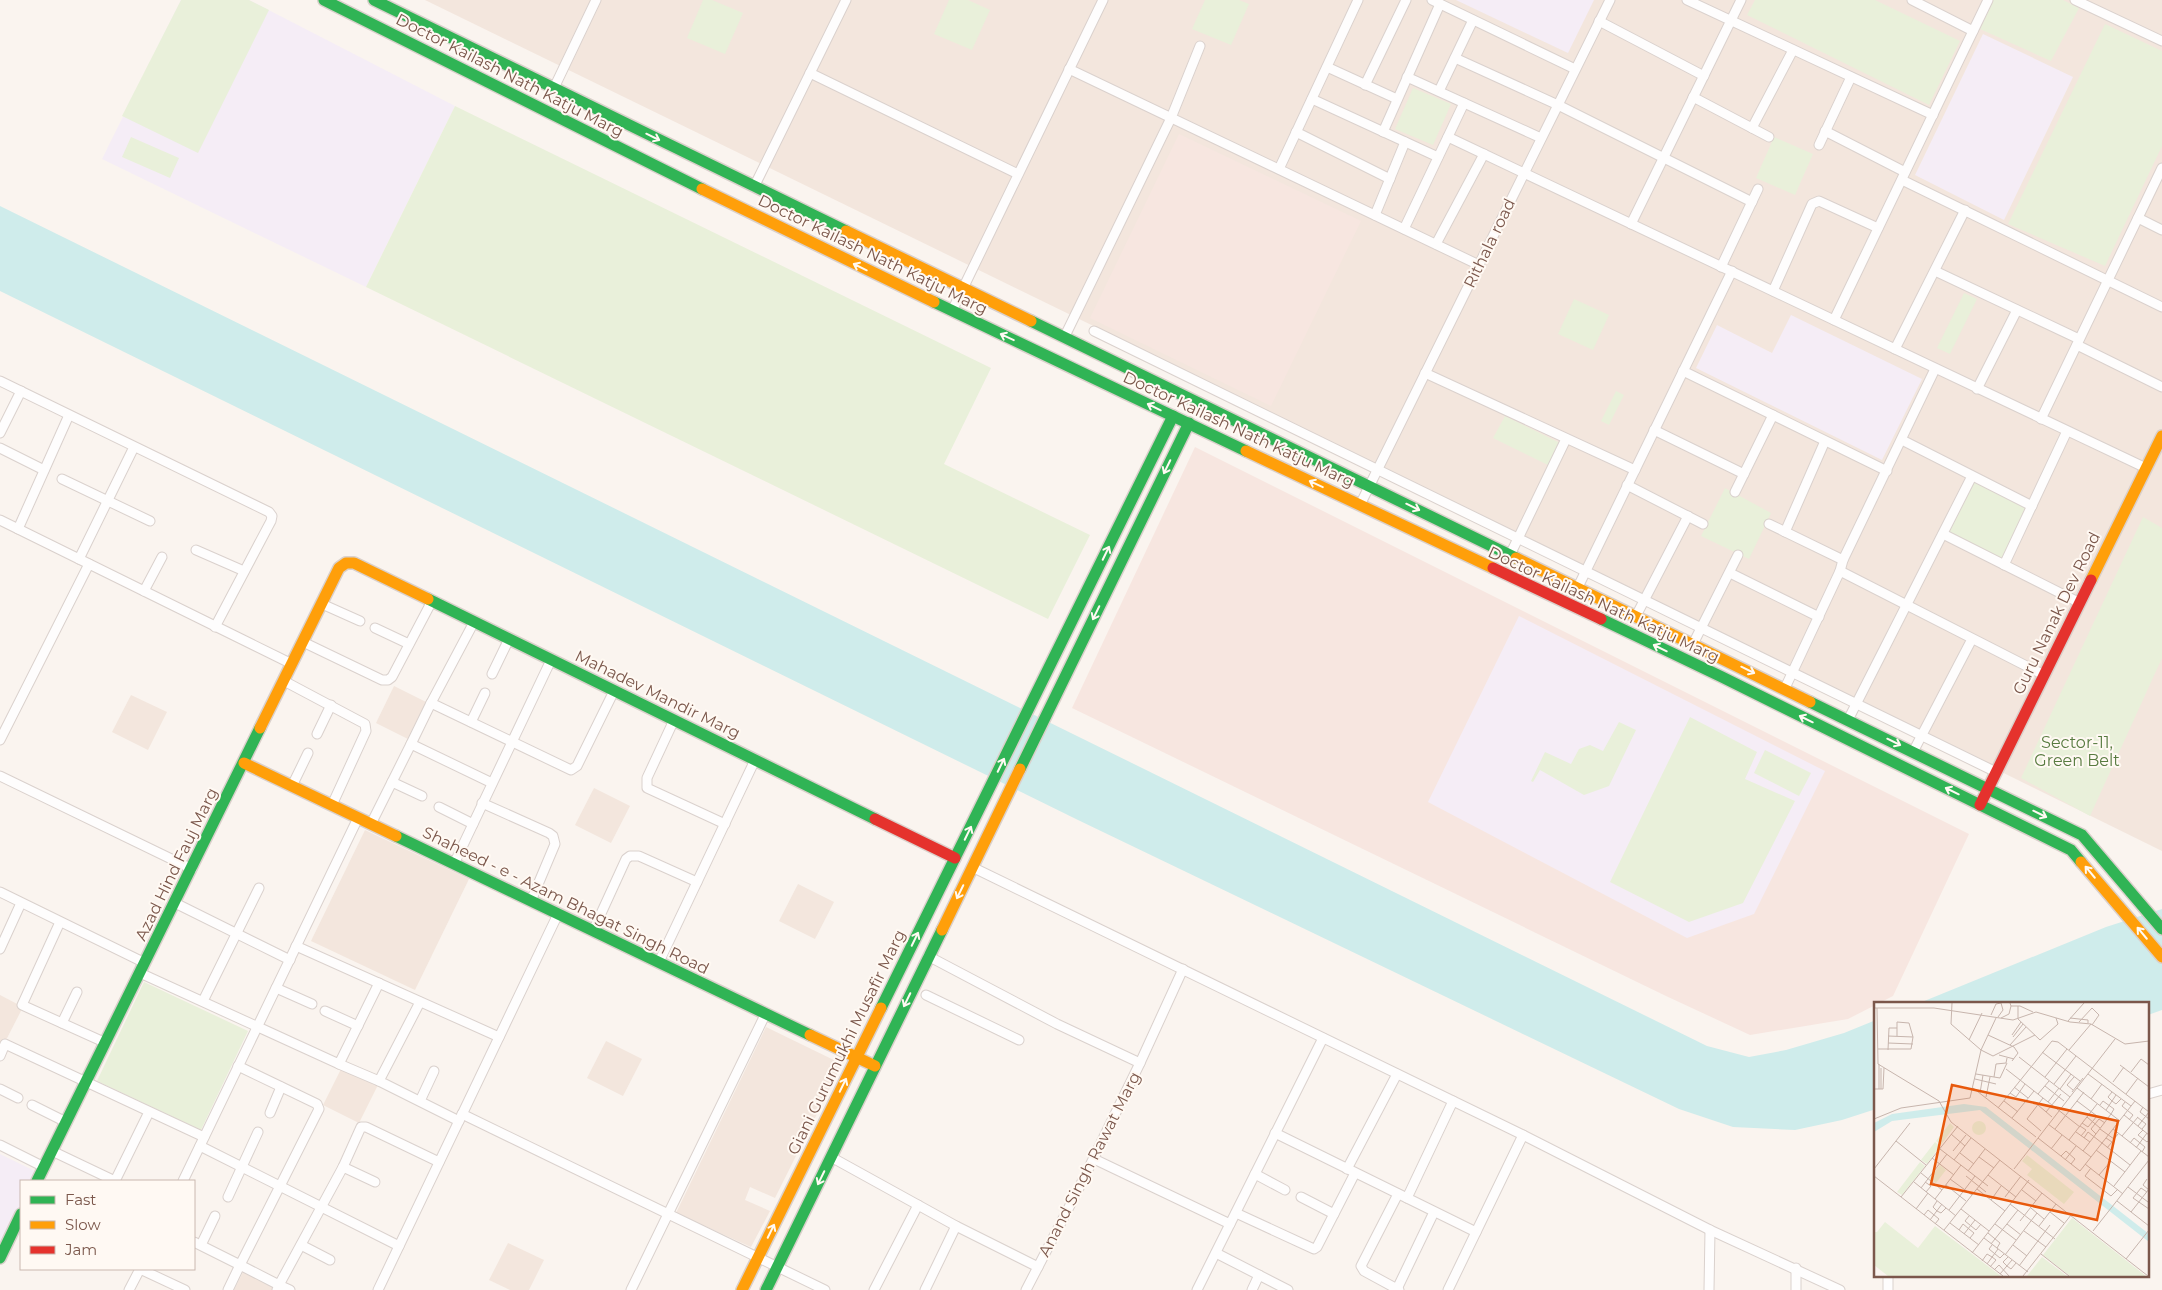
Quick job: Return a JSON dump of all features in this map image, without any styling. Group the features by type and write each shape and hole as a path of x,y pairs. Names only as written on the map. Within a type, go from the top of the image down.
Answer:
{"street":[{"name":"Doctor Kailash Nath Katju Marg","path":"324,0 599,124 754,187 1785,688 2082,835 2162,929"},
{"name":"Doctor Kailash Nath Katju Marg","path":"374,0 554,88 599,124 802,239 1722,678 2072,850 2162,957"},
{"path":"554,88 596,0"},
{"path":"754,187 846,0"},
{"path":"952,310 1103,0"},
{"path":"1279,169 1358,0"},
{"path":"1365,85 1406,0"},
{"name":"Rithala road","path":"1360,505 1610,0"},
{"path":"1687,0 1933,115"},
{"path":"1631,224 1741,0"},
{"path":"1912,0 1973,31"},
{"path":"1834,320 1988,0"},
{"path":"2075,0 2162,41"},
{"path":"1383,132 1408,77 1436,2 1575,69"},
{"path":"1439,92 1473,20"},
{"path":"1599,20 1704,76"},
{"path":"1064,338 1171,118 1200,46"},
{"path":"1752,128 1793,50"},
{"path":"1455,58 1558,105 1752,202"},
{"path":"1327,67 1397,99"},
{"path":"1069,69 1479,265"},
{"path":"810,73 1018,174"},
{"path":"1408,77 1541,138"},
{"path":"1819,145 1851,77"},
{"path":"1693,98 1769,137"},
{"path":"1312,99 1438,157"},
{"path":"1404,229 1464,103"},
{"path":"1825,131 1965,210 2162,307"},
{"path":"1296,132 1390,179"},
{"path":"1448,136 2146,468"},
{"path":"1375,215 1405,142"},
{"path":"1436,244 1484,154"},
{"path":"2041,419 2162,168"},
{"path":"1721,267 1758,189"},
{"path":"1773,291 1815,201 1819,201 1878,228"},
{"path":"1895,349 1965,210"},
{"path":"2138,218 2162,230"},
{"path":"1578,587 1732,271"},
{"path":"1935,271 2017,310 2162,387"},
{"path":"1978,388 2017,310"},
{"path":"1094,331 1518,540 1996,772"},
{"path":"1785,688 1840,571 1843,560 1936,368"},
{"path":"1683,371 1887,471"},
{"path":"1425,373 1635,470"},
{"path":"0,381 269,512 272,516 271,522 215,626"},
{"path":"0,433 20,391"},
{"path":"18,529 69,415"},
{"path":"1735,492 1773,415"},
{"name":"Giani Gurumukhi Musafir Marg","path":"742,1290 1173,416"},
{"path":"766,1290 1189,423"},
{"path":"1654,430 1744,474"},
{"path":"2004,565 2067,431"},
{"name":"Guru Nanak Dev Road","path":"1980,805 2162,436"},
{"path":"1510,555 1566,439"},
{"path":"1902,440 2032,506"},
{"path":"1785,532 1825,441"},
{"path":"79,559 134,447"},
{"path":"0,448 44,470"},
{"path":"1848,720 1972,476"},
{"path":"62,479 150,521"},
{"path":"1627,485 1703,524"},
{"path":"1636,616 1688,516"},
{"path":"0,520 292,664"},
{"path":"1768,524 1843,560"},
{"path":"1943,534 2080,603"},
{"path":"196,550 244,571"},
{"path":"1694,644 1738,555"},
{"path":"144,591 162,557"},
{"name":"Mahadev Mandir Marg","path":"346,563 354,563 955,858"},
{"name":"Azad Hind Fauj Marg","path":"38,1180 339,568 346,563"},
{"path":"0,740 89,564"},
{"path":"1840,571 2044,675"},
{"path":"1730,573 1818,617"},
{"path":"303,642 385,680 392,677 432,601"},
{"path":"322,604 360,621"},
{"path":"371,824 431,703 474,622"},
{"path":"375,628 409,644"},
{"path":"492,674 509,639"},
{"path":"1913,752 1972,639"},
{"path":"454,864 551,660"},
{"path":"284,681 363,722 366,728 332,806"},
{"path":"431,703 568,769 574,768 614,691"},
{"path":"471,722 485,693"},
{"path":"317,734 331,705"},
{"path":"674,720 647,778 647,788 725,824"},
{"path":"411,744 492,783"},
{"path":"292,786 308,753"},
{"path":"659,962 755,760"},
{"name":"Shaheed - e - Azam Bhagat Singh Road","path":"244,763 875,1066"},
{"path":"0,776 192,869"},
{"path":"392,782 422,796"},
{"path":"482,803 549,833 554,839 555,844 531,901"},
{"path":"439,807 473,824"},
{"path":"183,1180 358,818"},
{"path":"593,931 626,860 630,856 639,856 697,882"},
{"path":"972,867 1523,1135 1710,1230 1796,1268 1840,1290"},
{"path":"203,1001 259,888"},
{"path":"0,892 60,922 203,1001 668,1214 826,1290"},
{"path":"0,949 21,903"},
{"path":"175,903 290,960"},
{"path":"378,1290 558,914"},
{"path":"60,922 22,1005 106,1042"},
{"path":"296,946 499,1037"},
{"name":"Anand Singh Rawat Marg","path":"928,956 1057,1024 1140,1063 1094,1159 1026,1290"},
{"path":"1140,1063 1183,969"},
{"path":"339,1064 379,983"},
{"path":"276,988 312,1004"},
{"path":"62,1023 77,992"},
{"path":"926,995 1019,1040"},
{"path":"379,1081 420,1002"},
{"path":"325,1011 358,1026"},
{"path":"630,1290 766,1014"},
{"path":"1197,1290 1323,1038"},
{"path":"0,1056 6,1044 149,1112 241,1167 399,1246"},
{"path":"228,1290 319,1107 317,1104 238,1066"},
{"path":"420,1101 434,1071"},
{"path":"1236,1213 1314,1249 1317,1247 1334,1214 1351,1171 1397,1074"},
{"path":"270,1113 281,1086"},
{"path":"0,1089 18,1098"},
{"path":"1434,1212 1398,1289 1364,1271 1361,1266 1402,1196 1453,1101"},
{"path":"32,1105 66,1122"},
{"path":"115,1180 149,1112"},
{"path":"278,1288 363,1127 439,1162"},
{"path":"228,1197 258,1132"},
{"path":"1275,1133 1476,1232"},
{"path":"1448,1290 1523,1135"},
{"path":"0,1145 44,1168"},
{"path":"52,1151 113,1180"},
{"path":"831,1158 956,1226 1038,1267"},
{"path":"1094,1159 1230,1224"},
{"path":"342,1167 375,1182"},
{"path":"1255,1174 1285,1190"},
{"path":"1301,1196 1334,1214"},
{"path":"874,1290 918,1205"},
{"path":"0,1258 20,1216"},
{"path":"215,1216 198,1243 278,1288 290,1290"},
{"path":"925,1290 956,1226"},
{"path":"1709,1290 1710,1230"},
{"path":"301,1245 330,1260"},
{"path":"1216,1253 1288,1290"},
{"path":"1796,1268 1796,1290"},
{"path":"129,1290 139,1270"},
{"path":"142,1270 185,1290"},
{"path":"1252,1290 1259,1275"}],"shaded area":[{"path":"181,0 249,0 455,106 366,287 102,159"},
{"path":"425,0 2162,0 2162,851 1393,472"},
{"path":"1456,0 1594,0 1568,53"},
{"path":"1983,34 2073,77 2004,220 1915,175"},
{"path":"1179,134 1361,221 1271,406 1090,318"},
{"path":"1791,315 1922,379 1882,460 1696,368 1717,325 1772,353"},
{"path":"1195,447 1969,834 1893,996 1881,1002 1874,1002 1874,1006 1848,1019 1750,1035 1072,708"},
{"path":"1519,616 1825,771 1754,914 1687,938 1428,802"},
{"path":"394,686 430,704 412,741 376,723"},
{"path":"131,695 167,712 148,750 112,732"},
{"path":"594,788 630,806 611,843 575,825"},
{"path":"365,830 469,879 415,990 311,941"},
{"path":"798,884 834,902 815,939 779,921"},
{"path":"0,995 23,1007 4,1044 0,1042"},
{"path":"766,1027 842,1064 775,1198 750,1187 745,1200 770,1211 751,1247 676,1213"},
{"path":"606,1041 642,1059 623,1096 587,1078"},
{"path":"342,1067 378,1085 359,1123 323,1105"},
{"path":"0,1154 37,1172 33,1180 20,1180 20,1206 0,1248"},
{"path":"508,1243 544,1260 529,1290 510,1290 489,1280"},
{"path":"243,1272 278,1290 234,1290"}],"green space":[{"path":"181,0 249,0 269,10 198,153 122,116"},
{"path":"703,0 712,0 743,13 725,54 687,38"},
{"path":"949,0 968,0 990,10 972,50 934,34"},
{"path":"1205,0 1239,0 1249,4 1231,45 1192,29"},
{"path":"1755,0 1875,0 1960,41 1929,105 1747,15"},
{"path":"1993,0 2063,0 2079,8 2051,61 1980,29"},
{"path":"2105,24 2162,51 2162,146 2105,266 2008,224"},
{"path":"1413,88 1451,104 1433,145 1395,129"},
{"path":"455,106 991,368 944,464 1090,535 1048,619 366,287"},
{"path":"131,137 179,158 170,178 122,157"},
{"path":"1774,137 1813,154 1795,195 1756,178"},
{"path":"1964,293 1977,299 1950,354 1937,348"},
{"path":"1574,299 1609,315 1593,350 1558,334"},
{"path":"1616,391 1624,395 1609,425 1601,421"},
{"path":"1505,416 1560,443 1548,465 1493,438"},
{"path":"1973,481 2027,507 2002,558 1949,533"},
{"path":"1725,488 1771,513 1749,559 1701,536"},
{"name":"Sector-11, Green Belt","path":"2143,517 2162,528 2162,658 2090,816 2021,778"},
{"path":"1690,717 1757,752 1745,779 1795,801 1743,903 1689,922 1610,882"},
{"path":"1619,722 1636,730 1609,786 1584,795 1540,770 1533,782 1531,781 1545,752 1571,764 1579,749 1590,745 1603,751"},
{"path":"1765,750 1811,773 1799,796 1754,773"},
{"path":"144,982 248,1031 201,1130 97,1081"}],"water":[{"path":"0,206 1707,1046 1749,1057 1786,1050 1844,1033 1874,1021 1874,1110 1842,1120 1795,1130 1733,1127 1679,1109 1078,820 0,291"},
{"path":"2162,909 2162,1010 2150,1014 2150,1002 1922,1002 2106,927"}],"traffic: fast":[{"path":"324,0 702,189"},
{"path":"374,0 846,231"},
{"path":"934,302 1246,451"},
{"path":"1031,321 1516,558"},
{"path":"881,1008 1173,416"},
{"path":"1020,769 1189,423"},
{"path":"428,599 875,819"},
{"path":"1601,619 2071,850 2081,862"},
{"path":"1810,702 2082,835 2162,929"},
{"path":"37,1180 260,728"},
{"path":"396,836 810,1035"},
{"path":"766,1290 942,930"},
{"path":"0,1258 20,1216"}],"traffic: slow":[{"path":"702,189 934,302"},
{"path":"846,231 1031,321"},
{"path":"2091,580 2162,436"},
{"path":"1246,451 1493,568"},
{"path":"1516,558 1810,702"},
{"path":"260,728 339,568 346,563 354,563 428,599"},
{"path":"244,763 396,836"},
{"path":"942,930 1020,769"},
{"path":"2081,862 2162,957"},
{"path":"742,1290 881,1008"},
{"path":"810,1035 875,1066"}],"traffic: jam":[{"path":"1493,568 1601,619"},
{"path":"1980,805 2091,580"},
{"path":"875,819 955,858"}]}
